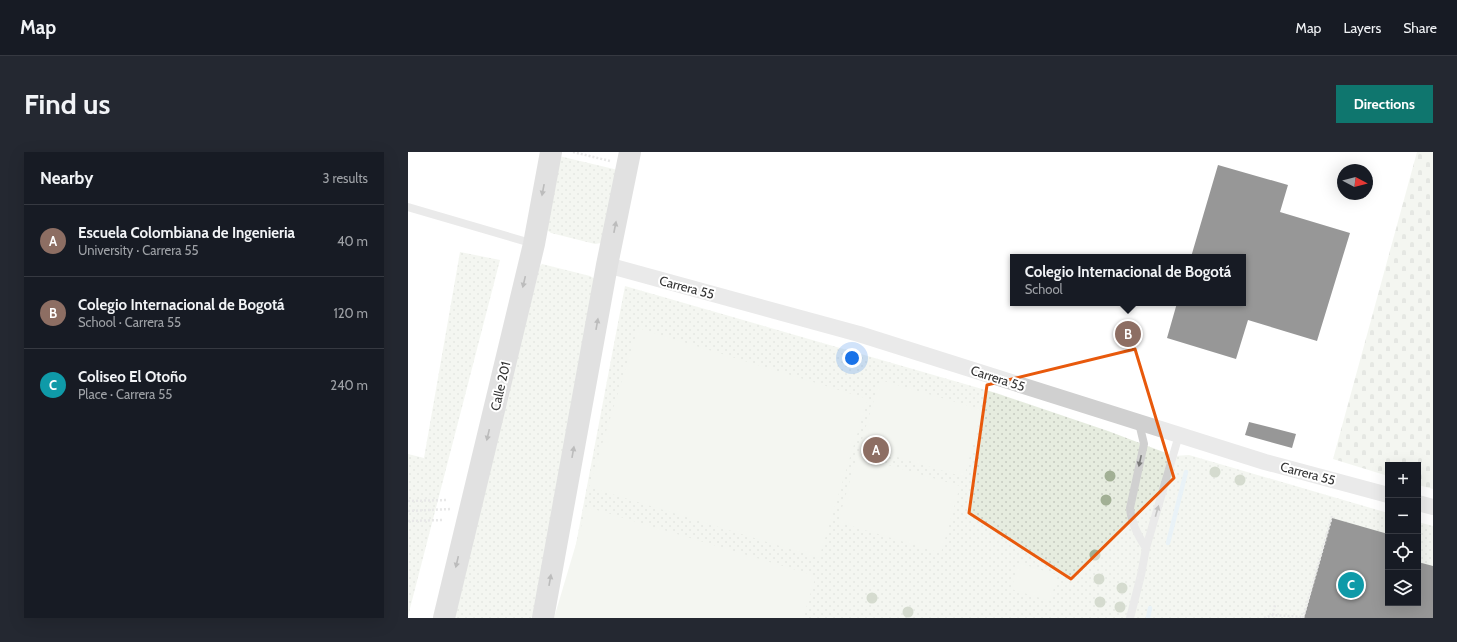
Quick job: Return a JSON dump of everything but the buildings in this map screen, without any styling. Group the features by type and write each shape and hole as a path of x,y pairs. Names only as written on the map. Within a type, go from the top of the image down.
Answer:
{"main road":[{"name":"Calle 201","path":"444,618 534,244 551,152"},
{"path":"543,618 607,265 621,157"}],"street":[{"name":"Carrera 55","path":"607,265 859,334 1265,462 1385,494"},
{"path":"1421,504 1433,507"}],"lane":[{"path":"408,207 534,244"},
{"path":"1139,423 1144,444 1130,508 1130,517 1146,548"},
{"path":"1130,618 1146,548 1179,435"}],"path":[{"path":"573,152 621,157"},
{"path":"408,502 448,500"},
{"path":"408,511 453,509"},
{"path":"1264,618 1273,615 1304,617 1332,516"},
{"path":"408,521 443,520"},
{"path":"1273,615 1275,605"}],"highlighted area":[{"path":"1135,349 1174,478 1071,579 969,513 987,385"}],"green space":[{"path":"1417,152 1433,152 1433,489 1421,486 1421,462 1385,462 1385,475 1333,459"},
{"path":"559,156 618,170 601,243 595,244 551,233 547,230"},
{"path":"460,252 500,260 408,616 408,454 424,458"},
{"path":"542,264 590,276 595,279 536,618 451,618 540,266"},
{"path":"625,286 996,393 1108,431 1174,456 1189,455 1385,512 1385,606 1421,606 1421,523 1433,526 1433,618 562,618"},
{"path":"638,328 868,399 819,558 589,487"},
{"path":"880,380 983,410 964,477 860,446"},
{"path":"857,456 960,486 941,553 838,522"},
{"path":"587,507 816,576 803,618 554,618"},
{"path":"1019,563 1058,575 1050,601 1011,589"}],"waterway":[{"path":"1168,543 1186,472"},
{"path":"1148,618 1150,608"}],"place":[{"name":"Colegio Internacional de Bogotá","path":"1128,334"},
{"name":"Escuela Colombiana de Ingenieria","path":"876,450"},
{"name":"Coliseo El Otoño","path":"1351,585"}]}
